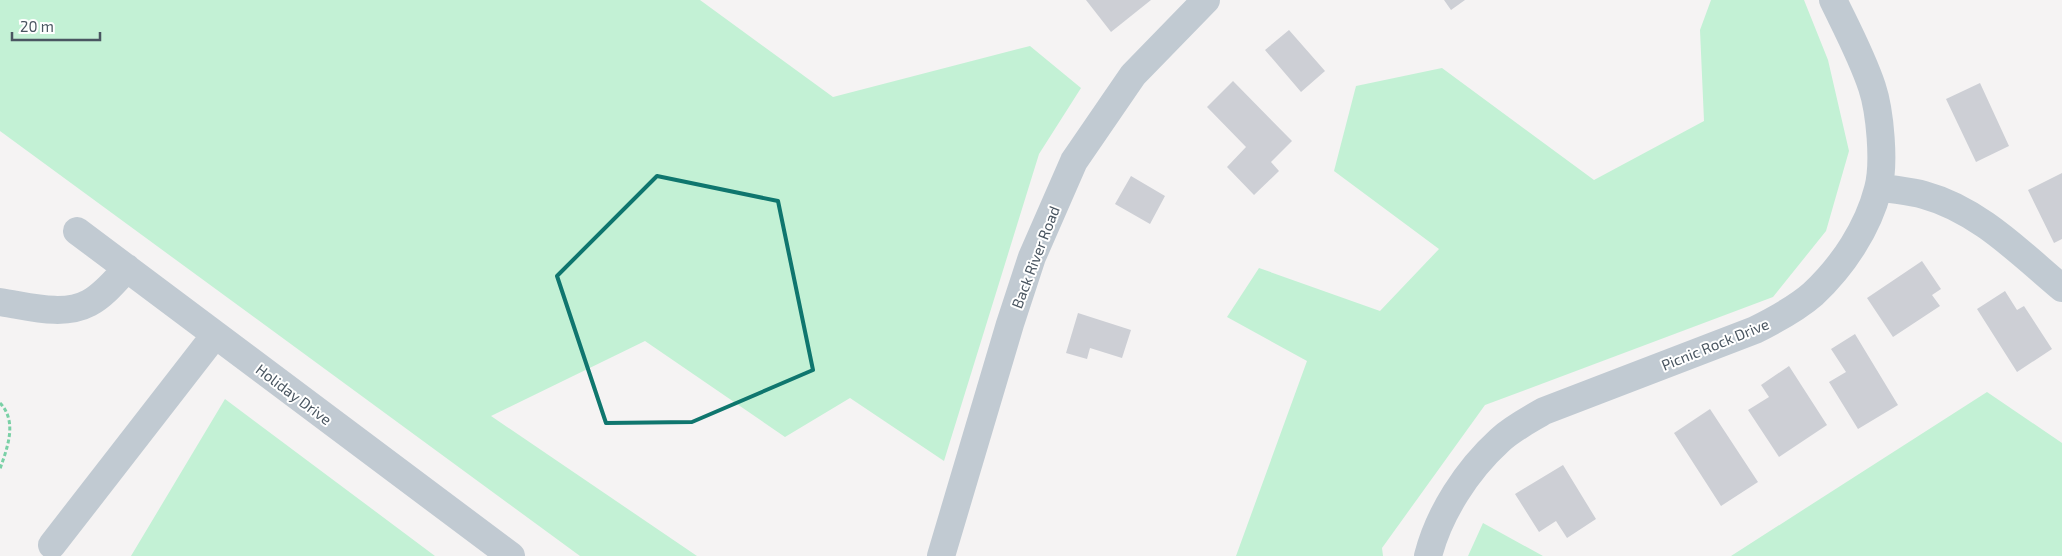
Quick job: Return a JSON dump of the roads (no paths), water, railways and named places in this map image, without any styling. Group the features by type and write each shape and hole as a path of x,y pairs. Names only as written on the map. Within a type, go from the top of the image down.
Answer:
{"street":[{"name":"Back River Road","path":"941,556 1010,324 1032,257 1074,161 1133,75 1206,0"},
{"name":"Picnic Rock Drive","path":"1428,556 1435,534 1464,480 1500,440 1521,424 1544,411 1755,330 1787,313 1812,294 1837,268 1867,218 1879,187 1881,158 1879,121 1872,88 1834,0"},
{"path":"1879,187 1924,195 1984,223 2012,244 2062,288"},
{"name":"Holiday Drive","path":"77,231 511,556"},
{"path":"0,302 45,309 71,309 90,303 107,289 127,268"},
{"path":"52,545 215,335"}]}
